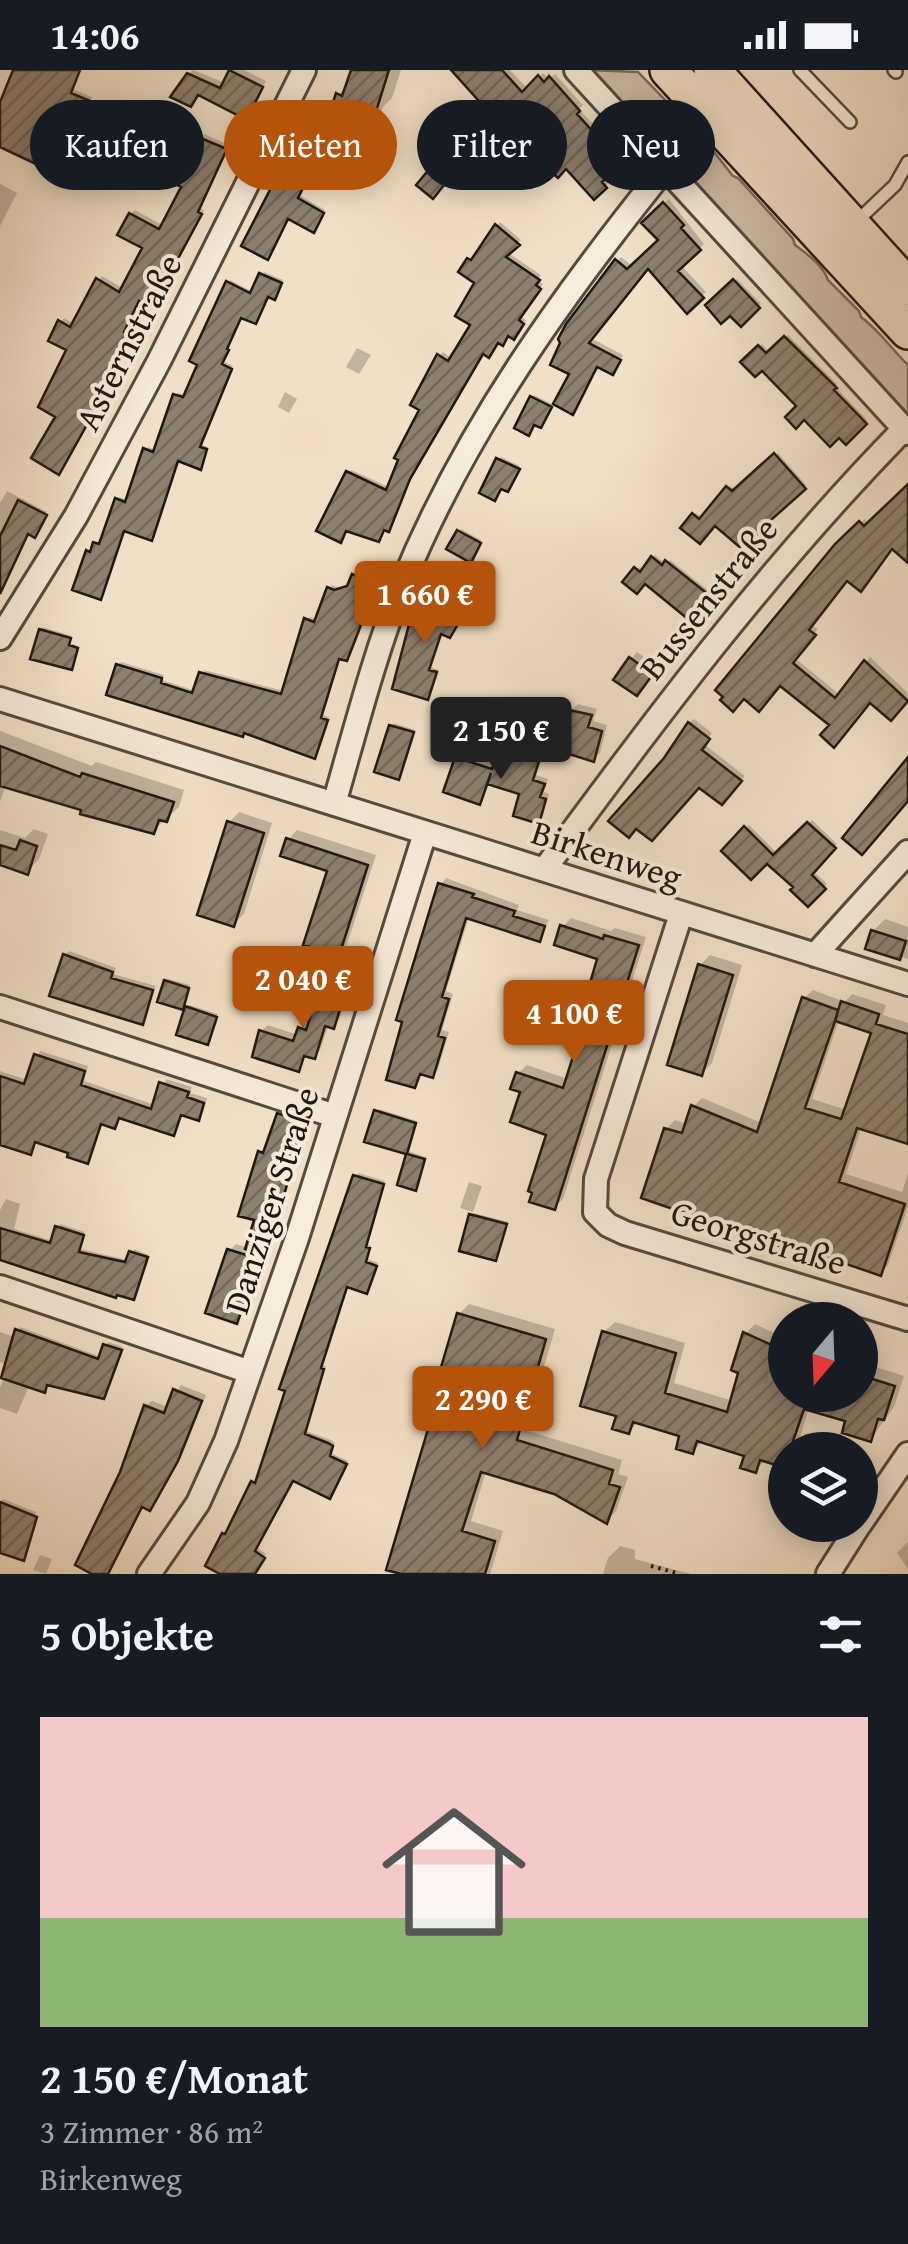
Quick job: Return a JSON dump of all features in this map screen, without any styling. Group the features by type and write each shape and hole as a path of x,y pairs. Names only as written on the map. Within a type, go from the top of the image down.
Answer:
{"main road":[{"path":"668,70 908,332"},
{"path":"712,70 908,287"}],"street":[{"name":"Asternstraße","path":"0,638 76,516 159,362 304,70"},
{"path":"576,70 604,100"},
{"path":"334,804 402,585 460,464 564,296 648,190"},
{"path":"687,190 906,431"},
{"name":"Bussenstraße","path":"544,870 734,618 824,514 906,431"},
{"name":"Birkenweg","path":"0,699 544,870 678,925 815,955 908,984"},
{"name":"Danziger Straße","path":"149,1574 198,1504 212,1476 335,1116 425,833"},
{"path":"815,955 908,852"},
{"name":"Georgstraße","path":"678,925 596,1179 595,1212 625,1234 908,1319"},
{"path":"0,1007 335,1116"},
{"path":"0,1286 250,1372"},
{"path":"878,1498 908,1454"},
{"path":"828,1574 848,1542"}],"lane":[{"path":"800,70 850,122"},
{"path":"852,225 895,186 908,162"}],"path":[{"path":"651,1566 680,1574"}],"shaded area":[{"path":"588,70 638,72 665,100 616,100"},
{"path":"715,153 908,365 908,419 698,190 715,190"}],"building":[{"path":"13,70 80,70 71,93 88,100 30,100 30,161 0,147 0,102"},
{"path":"229,70 263,87 256,100 224,100 224,108 198,95 195,100 170,97 187,73 220,88"},
{"path":"351,70 389,70 380,100 334,100 336,93 342,96"},
{"path":"451,70 502,70 522,92 538,75 544,82 549,76 580,111 577,114 587,125 587,190 605,190 594,200 567,170 567,100 478,100"},
{"path":"204,139 224,148 198,212 202,214 152,307 139,301 124,332 135,338 59,475 31,458 55,417 38,407 66,350 48,341 58,320 70,327 96,278 119,292 142,248 117,235 129,213 159,229 179,190 204,190"},
{"path":"270,190 302,190 298,198 324,213 314,233 288,219 268,260 241,246"},
{"path":"422,190 440,190 433,199"},
{"path":"663,202 701,250 678,271 704,298 687,314 648,269 589,343 621,360 613,375 597,367 573,415 553,404 569,374 550,365 560,343 558,339 615,259 627,269 658,240 641,223"},
{"path":"495,224 520,245 506,257 540,280 536,285 541,289 519,320 524,324 514,340 508,336 503,346 498,343 489,358 483,354 410,479 389,532 384,530 379,542 346,531 341,543 316,531 346,471 386,490 398,460 394,458 419,410 410,405 437,354 448,361 470,325 455,316 474,283 458,272"},
{"path":"259,273 282,283 275,300 268,297 256,324 241,318 227,349 222,364 232,369 200,447 207,449 201,470 178,461 152,541 124,531 101,600 72,590 86,550 90,552 93,542 99,544 115,498 125,502 143,448 153,452 173,394 183,397 197,365 189,361 226,281 250,293"},
{"path":"733,279 760,308 741,327 730,316 721,324 705,305"},
{"path":"784,336 867,424 846,445 839,438 830,447 804,420 796,429 785,417 796,406 762,371 755,377 740,362 758,345 766,353"},
{"path":"530,396 552,407 541,428 534,425 529,436 514,428"},
{"path":"774,453 806,489 763,527 769,532 749,555 715,526 700,544 680,528 692,513 699,519 726,486 732,491"},
{"path":"496,458 520,469 508,492 501,489 495,501 479,493"},
{"path":"908,484 908,563 892,549 861,592 847,581 809,630 816,635 793,663 835,698 864,660 908,701 891,721 870,703 834,748 820,735 829,725 780,686 759,712 744,699 733,712 715,690 835,544 859,521 864,526"},
{"path":"18,500 47,515 35,538 28,534 0,594 0,536"},
{"path":"457,530 481,543 471,563 446,549"},
{"path":"651,556 662,565 665,560 714,599 694,624 645,584 637,594 622,582 634,567 640,572"},
{"path":"352,574 376,584 374,591 378,593 373,609 368,607 347,661 339,659 321,718 328,720 315,759 244,733 243,737 106,695 116,664 162,678 161,683 192,693 199,672 281,694 304,618 314,622 327,587 334,590 347,586"},
{"path":"423,596 444,607 448,600 466,610 450,638 441,634 429,670 437,672 428,700 392,689 411,617"},
{"path":"39,629 71,638 69,645 78,648 72,670 30,659"},
{"path":"629,657 653,674 637,696 613,680"},
{"path":"569,710 592,715 588,727 602,731 594,762 556,750"},
{"path":"688,722 710,739 702,750 742,781 722,805 699,788 652,841 636,829 629,838 608,821 664,758"},
{"path":"389,725 414,732 399,780 374,772"},
{"path":"0,746 80,777 82,773 174,802 167,822 159,820 154,834 0,786"},
{"path":"511,746 541,755 533,780 545,784 540,797 546,799 539,824 513,816 519,794 487,784 480,805 443,792 455,757 492,769 497,755 507,759"},
{"path":"908,757 908,801 862,855 842,838"},
{"path":"227,821 264,833 234,927 197,915"},
{"path":"807,822 836,848 812,875 826,889 808,907 767,864 751,880 721,851 744,826 773,855"},
{"path":"286,838 368,865 339,956 303,945 327,871 280,856"},
{"path":"20,840 37,846 28,875 0,865 0,845 16,850"},
{"path":"438,883 474,894 472,897 515,911 513,916 545,926 540,942 466,918 442,997 449,999 438,1036 445,1038 433,1078 420,1074 415,1088 386,1080 402,1022 396,1020"},
{"path":"560,925 603,939 604,935 639,945 555,1210 529,1202 532,1193 528,1191 546,1135 510,1122 520,1092 510,1089 516,1072 563,1088 585,1019 580,1017 597,959 554,945"},
{"path":"871,930 906,941 900,960 865,949"},
{"path":"63,954 113,972 111,978 153,990 143,1025 49,996"},
{"path":"698,964 733,975 702,1076 667,1065"},
{"path":"323,978 347,986 334,1029 325,1026 315,1059 304,1056 299,1072 252,1057 259,1030 293,1041 298,1027 306,1030"},
{"path":"164,980 189,988 183,1010 157,1002"},
{"path":"802,997 838,1010 835,1021 841,1001 879,1014 876,1024 908,1034 908,1144 857,1128 839,1182 905,1204 881,1276 815,1253 812,1263 795,1257 797,1252 641,1198 664,1128 682,1133 691,1105 757,1132","holes":["835,1021 871,1033 841,1119 805,1108"]},
{"path":"185,1006 217,1017 208,1045 176,1035"},
{"path":"34,1054 85,1071 81,1085 151,1109 159,1082 189,1092 187,1097 204,1103 199,1121 181,1115 174,1136 119,1118 115,1129 101,1124 88,1164 35,1142 31,1155 0,1145 0,1076 24,1084"},
{"path":"374,1110 416,1123 407,1154 425,1159 416,1191 397,1185 406,1154 364,1142"},
{"path":"277,1113 292,1118 286,1142 298,1146 275,1227 272,1226 262,1254 245,1249 254,1220 238,1216 258,1151 263,1153"},
{"path":"353,1175 384,1184 366,1247 370,1248 366,1262 377,1266 367,1294 347,1287 305,1434 333,1446 330,1456 347,1464 330,1499 293,1481 255,1551 265,1558 255,1574 220,1574 205,1566 251,1481 255,1483 285,1391 279,1389"},
{"path":"469,1214 507,1224 496,1261 459,1251"},
{"path":"55,1226 84,1235 79,1252 125,1262 129,1251 148,1257 134,1300 117,1295 116,1298 0,1260 0,1228 50,1243"},
{"path":"227,1249 259,1259 237,1324 205,1313"},
{"path":"457,1313 546,1339 517,1440 613,1470 609,1484 620,1487 607,1524 554,1494 481,1472 462,1531 495,1541 485,1574 401,1574 386,1570 431,1419 426,1418"},
{"path":"15,1329 98,1359 103,1344 122,1350 104,1399 47,1385 45,1393 1,1378"},
{"path":"602,1331 676,1353 665,1393 727,1412 738,1373 731,1370 743,1332 768,1343 768,1412 803,1412 796,1432 768,1432 768,1463 760,1460 756,1473 740,1468 744,1456 697,1441 693,1454 676,1449 679,1436 633,1422 629,1434 612,1429 616,1416 580,1406"},
{"path":"878,1381 895,1386 884,1420 878,1419 874,1432 842,1432 845,1421 814,1412 878,1412"},
{"path":"173,1389 202,1401 178,1461 150,1511 142,1507 108,1574 92,1574 75,1565 120,1472 144,1405 164,1413"},
{"path":"0,1502 37,1517 24,1561 0,1553"}]}
